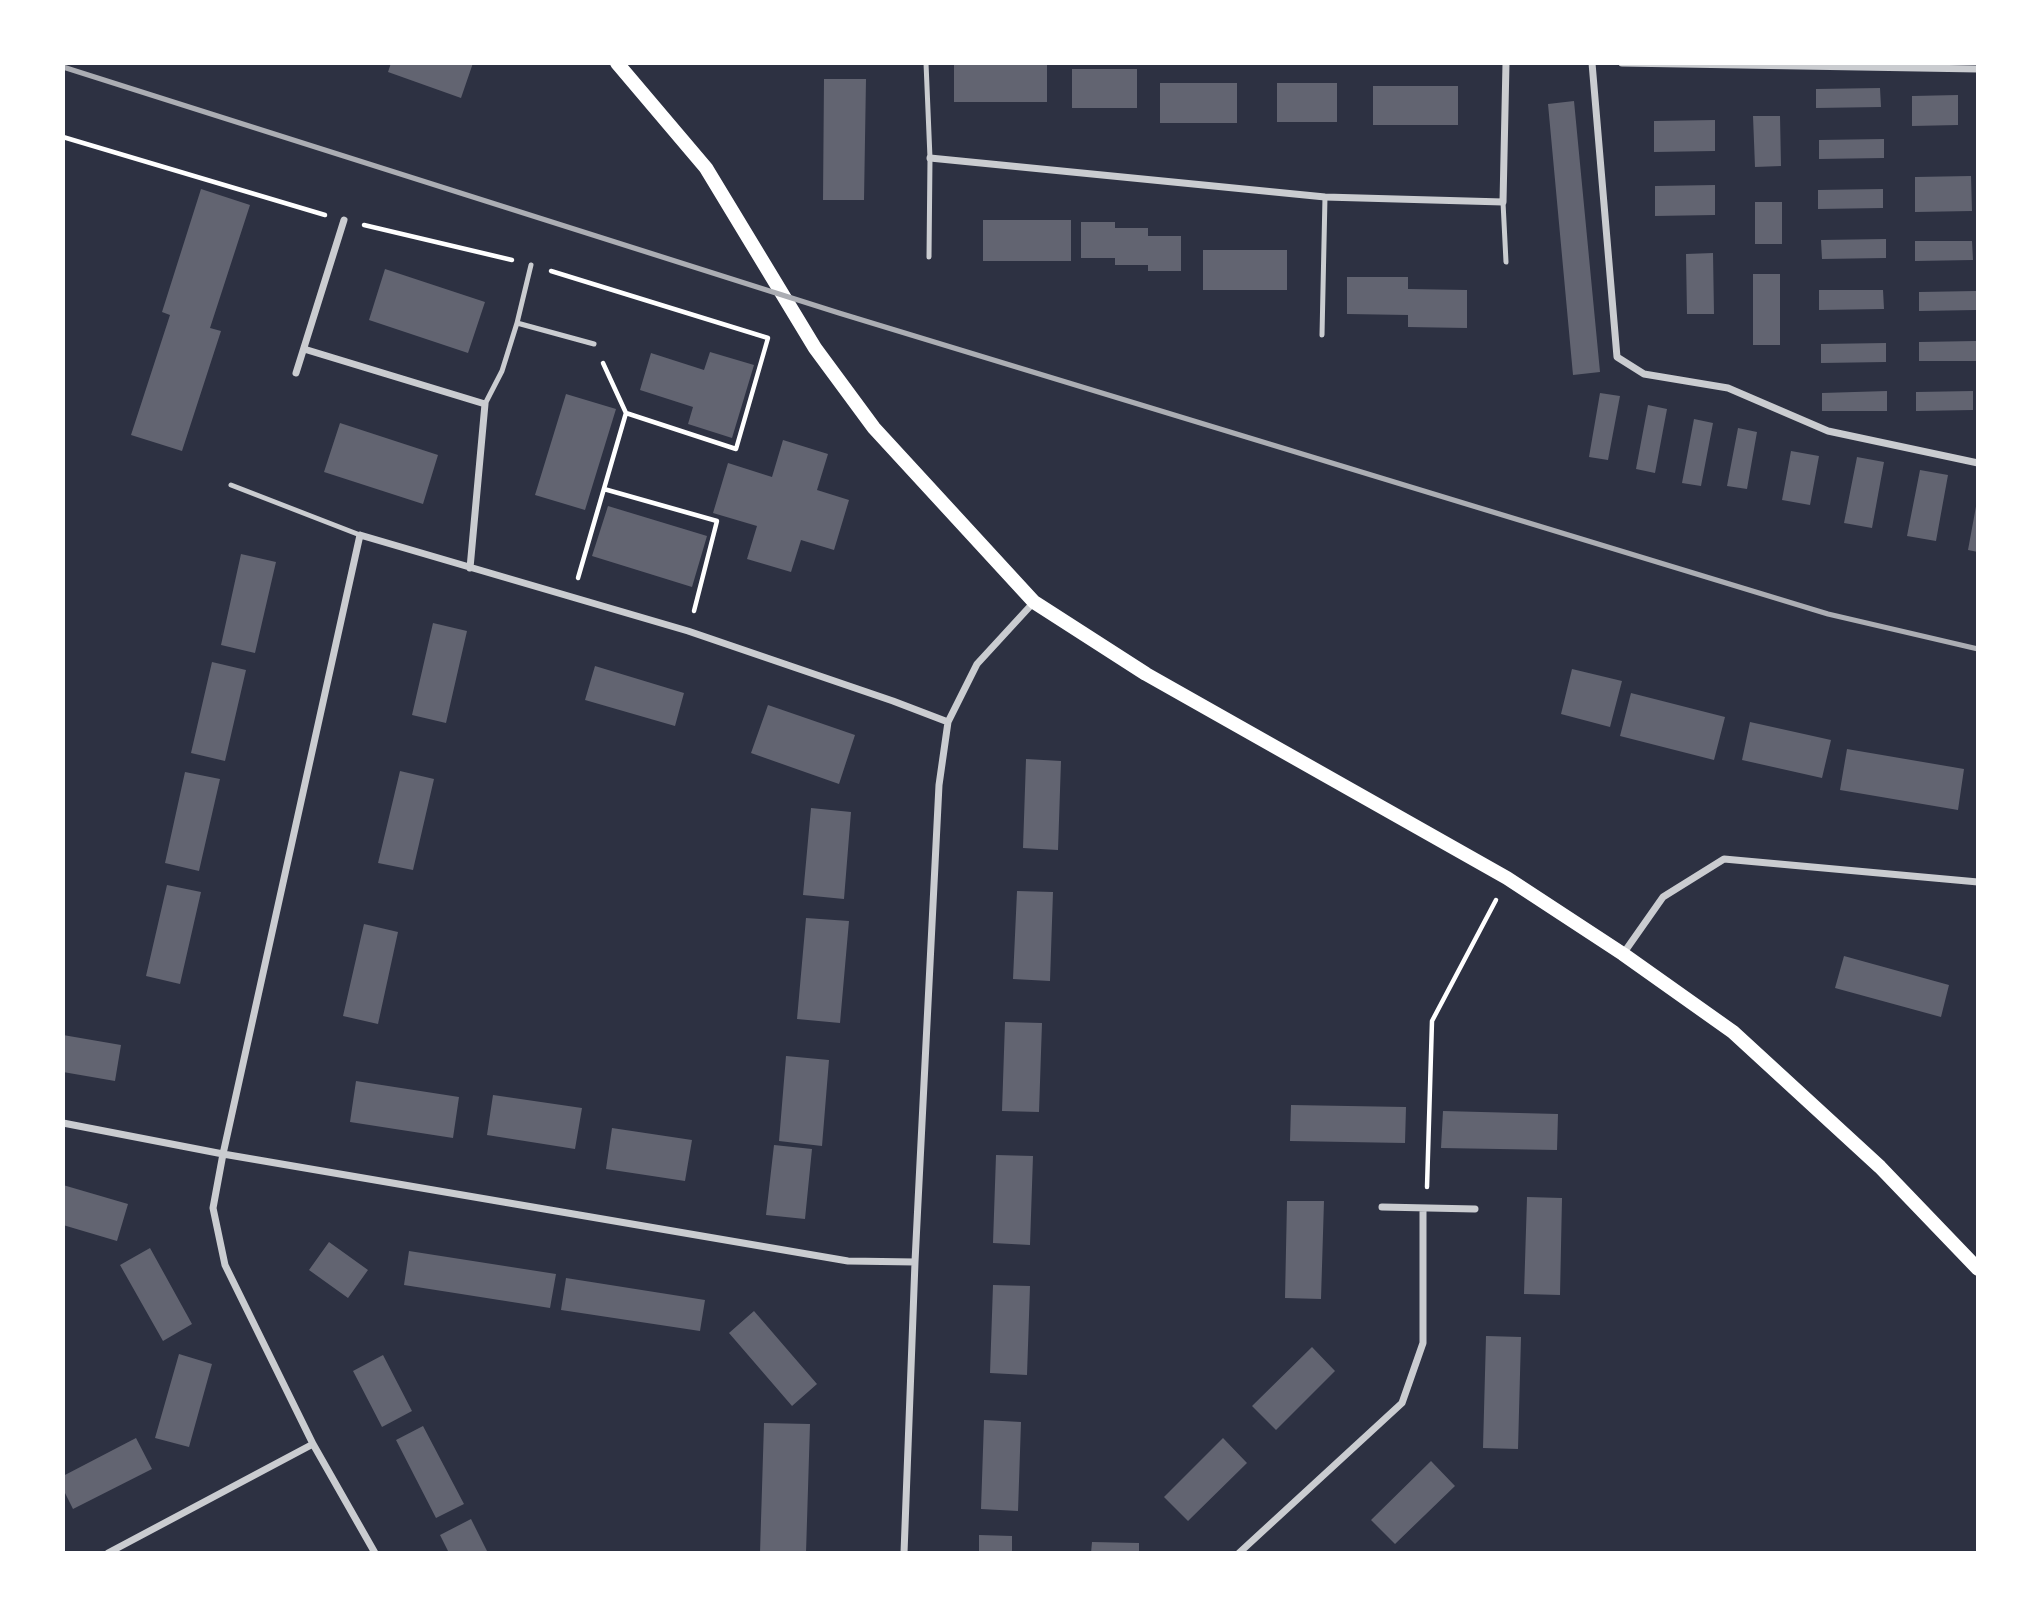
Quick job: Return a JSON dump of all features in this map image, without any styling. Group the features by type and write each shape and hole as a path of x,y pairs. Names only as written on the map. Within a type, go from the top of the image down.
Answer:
{"main road":[{"path":"617,63 706,168 815,348 874,428 1034,602 1146,674 1507,878 1623,954 1733,1032 1880,1167 1978,1269"}],"street":[{"path":"930,158 1325,197 1503,202 1506,63"},
{"path":"1592,63 1617,358 1644,374 1728,388 1828,431 1978,463"},
{"path":"1622,63 1978,69"},
{"path":"296,373 344,220"},
{"path":"304,349 485,404 470,568"},
{"path":"375,1553 313,1444 225,1265 213,1208 360,535 688,631 948,722"},
{"path":"904,1553 915,1262 939,785 948,722 977,664 1034,602"},
{"path":"1623,954 1663,897 1724,859 1978,882"},
{"path":"63,1123 223,1154 848,1261 915,1262"},
{"path":"1382,1207 1475,1209"},
{"path":"1239,1553 1402,1403 1423,1343 1423,1208"},
{"path":"108,1553 313,1444"}],"lane":[{"path":"926,63 930,158 929,257"},
{"path":"1322,335 1325,197"},
{"path":"1503,202 1506,262"},
{"path":"485,404 502,371 531,265"},
{"path":"517,323 594,344"},
{"path":"231,485 360,535"}],"path":[{"path":"63,137 344,220 531,265 768,338 736,449 626,413"},
{"path":"572,596 626,413 594,344"},
{"path":"604,489 717,521 688,631"},
{"path":"1423,1208 1429,1175 1432,1021 1507,878"}],"building":[{"path":"391,63 473,63 461,98 388,72"},
{"path":"954,65 1047,65 1047,102 954,102"},
{"path":"1072,69 1137,69 1137,108 1072,108"},
{"path":"824,79 866,79 864,200 823,200"},
{"path":"1160,83 1237,83 1237,123 1160,123"},
{"path":"1277,83 1337,83 1337,122 1277,122"},
{"path":"1373,86 1458,86 1458,125 1373,125"},
{"path":"1880,88 1881,107 1816,108 1816,89"},
{"path":"1958,95 1958,125 1912,126 1912,96"},
{"path":"1574,101 1600,372 1573,375 1548,104"},
{"path":"1753,116 1780,116 1781,166 1755,167"},
{"path":"1715,120 1715,151 1654,152 1654,121"},
{"path":"1884,139 1884,158 1819,159 1819,140"},
{"path":"1971,176 1972,211 1915,212 1915,177"},
{"path":"1715,185 1715,215 1655,216 1655,186"},
{"path":"201,189 250,205 210,328 221,331 182,451 131,435 170,315 162,312"},
{"path":"1883,189 1883,208 1818,209 1818,190"},
{"path":"1755,202 1782,202 1782,244 1755,244"},
{"path":"983,220 1071,220 1071,261 983,261"},
{"path":"1081,222 1115,222 1115,228 1148,228 1148,236 1181,236 1181,271 1148,271 1148,265 1115,265 1115,258 1081,258"},
{"path":"1886,239 1886,258 1822,259 1821,240"},
{"path":"1915,241 1972,241 1973,260 1915,261"},
{"path":"1203,250 1287,250 1287,290 1203,290"},
{"path":"1713,253 1714,314 1687,314 1686,254"},
{"path":"385,269 485,302 468,353 369,320"},
{"path":"1753,274 1780,274 1780,345 1753,345"},
{"path":"1347,277 1408,277 1408,289 1467,290 1467,328 1408,327 1408,315 1347,314"},
{"path":"1819,290 1883,290 1884,309 1819,310"},
{"path":"1976,291 1976,310 1919,311 1919,292"},
{"path":"1976,341 1976,361 1919,361 1919,342"},
{"path":"1886,343 1886,362 1821,363 1821,344"},
{"path":"710,352 754,365 732,438 688,424 693,407 640,390 651,353 704,370"},
{"path":"1887,391 1887,411 1822,411 1822,393"},
{"path":"1973,391 1973,410 1916,411 1916,392"},
{"path":"1600,393 1620,396 1608,460 1589,457"},
{"path":"566,394 616,409 585,510 535,495"},
{"path":"1648,405 1667,409 1655,473 1636,469"},
{"path":"1694,419 1713,423 1701,486 1682,483"},
{"path":"340,423 438,455 423,504 324,472"},
{"path":"1738,428 1757,432 1747,489 1727,486"},
{"path":"783,440 828,454 817,490 849,500 834,550 801,540 791,572 747,559 757,526 713,513 728,463 772,477"},
{"path":"1791,451 1819,456 1810,505 1782,500"},
{"path":"1857,457 1884,462 1872,528 1844,523"},
{"path":"1920,470 1948,475 1936,541 1907,536"},
{"path":"1978,502 1978,552 1968,550"},
{"path":"608,506 707,536 692,587 592,556"},
{"path":"241,554 276,562 255,653 221,645"},
{"path":"433,623 467,631 446,723 412,715"},
{"path":"212,662 246,670 225,761 191,753"},
{"path":"595,666 684,693 675,726 585,700"},
{"path":"1572,669 1622,681 1610,727 1561,714"},
{"path":"1631,693 1725,717 1714,760 1620,736"},
{"path":"768,705 855,735 839,784 751,753"},
{"path":"1750,722 1831,740 1822,778 1742,760"},
{"path":"1847,749 1964,769 1958,810 1840,790"},
{"path":"1026,759 1061,761 1058,850 1023,848"},
{"path":"400,771 434,779 413,870 378,863"},
{"path":"185,772 220,779 199,871 165,863"},
{"path":"811,808 851,812 844,899 803,895"},
{"path":"167,885 201,892 180,984 146,976"},
{"path":"1017,891 1053,892 1050,981 1013,979"},
{"path":"806,918 849,921 840,1023 797,1019"},
{"path":"364,924 398,932 378,1024 343,1016"},
{"path":"1844,956 1949,985 1941,1017 1835,988"},
{"path":"1005,1022 1042,1023 1039,1112 1002,1111"},
{"path":"63,1035 121,1045 115,1081 63,1072"},
{"path":"786,1056 829,1060 822,1146 779,1141"},
{"path":"356,1081 459,1097 453,1138 350,1122"},
{"path":"493,1095 582,1108 575,1149 487,1135"},
{"path":"1291,1105 1406,1107 1405,1143 1290,1141"},
{"path":"1443,1111 1558,1114 1557,1150 1441,1148"},
{"path":"612,1128 692,1140 685,1181 606,1169"},
{"path":"774,1145 812,1149 805,1219 766,1215"},
{"path":"996,1155 1033,1156 1030,1245 993,1243"},
{"path":"63,1185 128,1204 117,1241 63,1225"},
{"path":"1527,1197 1562,1198 1560,1295 1524,1294"},
{"path":"1287,1201 1324,1201 1321,1299 1285,1298"},
{"path":"329,1242 368,1270 348,1298 309,1270"},
{"path":"150,1248 192,1324 163,1341 120,1265"},
{"path":"409,1251 556,1274 550,1308 404,1285"},
{"path":"566,1278 705,1300 700,1331 561,1310"},
{"path":"993,1285 1030,1286 1027,1375 990,1373"},
{"path":"754,1311 817,1384 792,1406 729,1333"},
{"path":"1486,1336 1521,1337 1518,1449 1483,1448"},
{"path":"1312,1347 1335,1371 1276,1430 1252,1406"},
{"path":"179,1354 212,1364 189,1447 155,1438"},
{"path":"383,1355 412,1411 382,1427 353,1371"},
{"path":"984,1420 1021,1422 1018,1511 981,1509"},
{"path":"764,1423 810,1424 806,1553 760,1553"},
{"path":"423,1426 464,1504 436,1518 396,1440"},
{"path":"136,1438 152,1469 73,1509 63,1489 63,1476"},
{"path":"1223,1438 1247,1463 1188,1521 1164,1497"},
{"path":"1431,1461 1455,1486 1395,1544 1371,1520"},
{"path":"471,1519 488,1553 449,1553 440,1535"},
{"path":"979,1535 1012,1536 1012,1553 979,1553"},
{"path":"1092,1542 1139,1543 1139,1553 1091,1553"}],"railway":[{"path":"63,67 839,313 1828,614 1978,649"}]}
